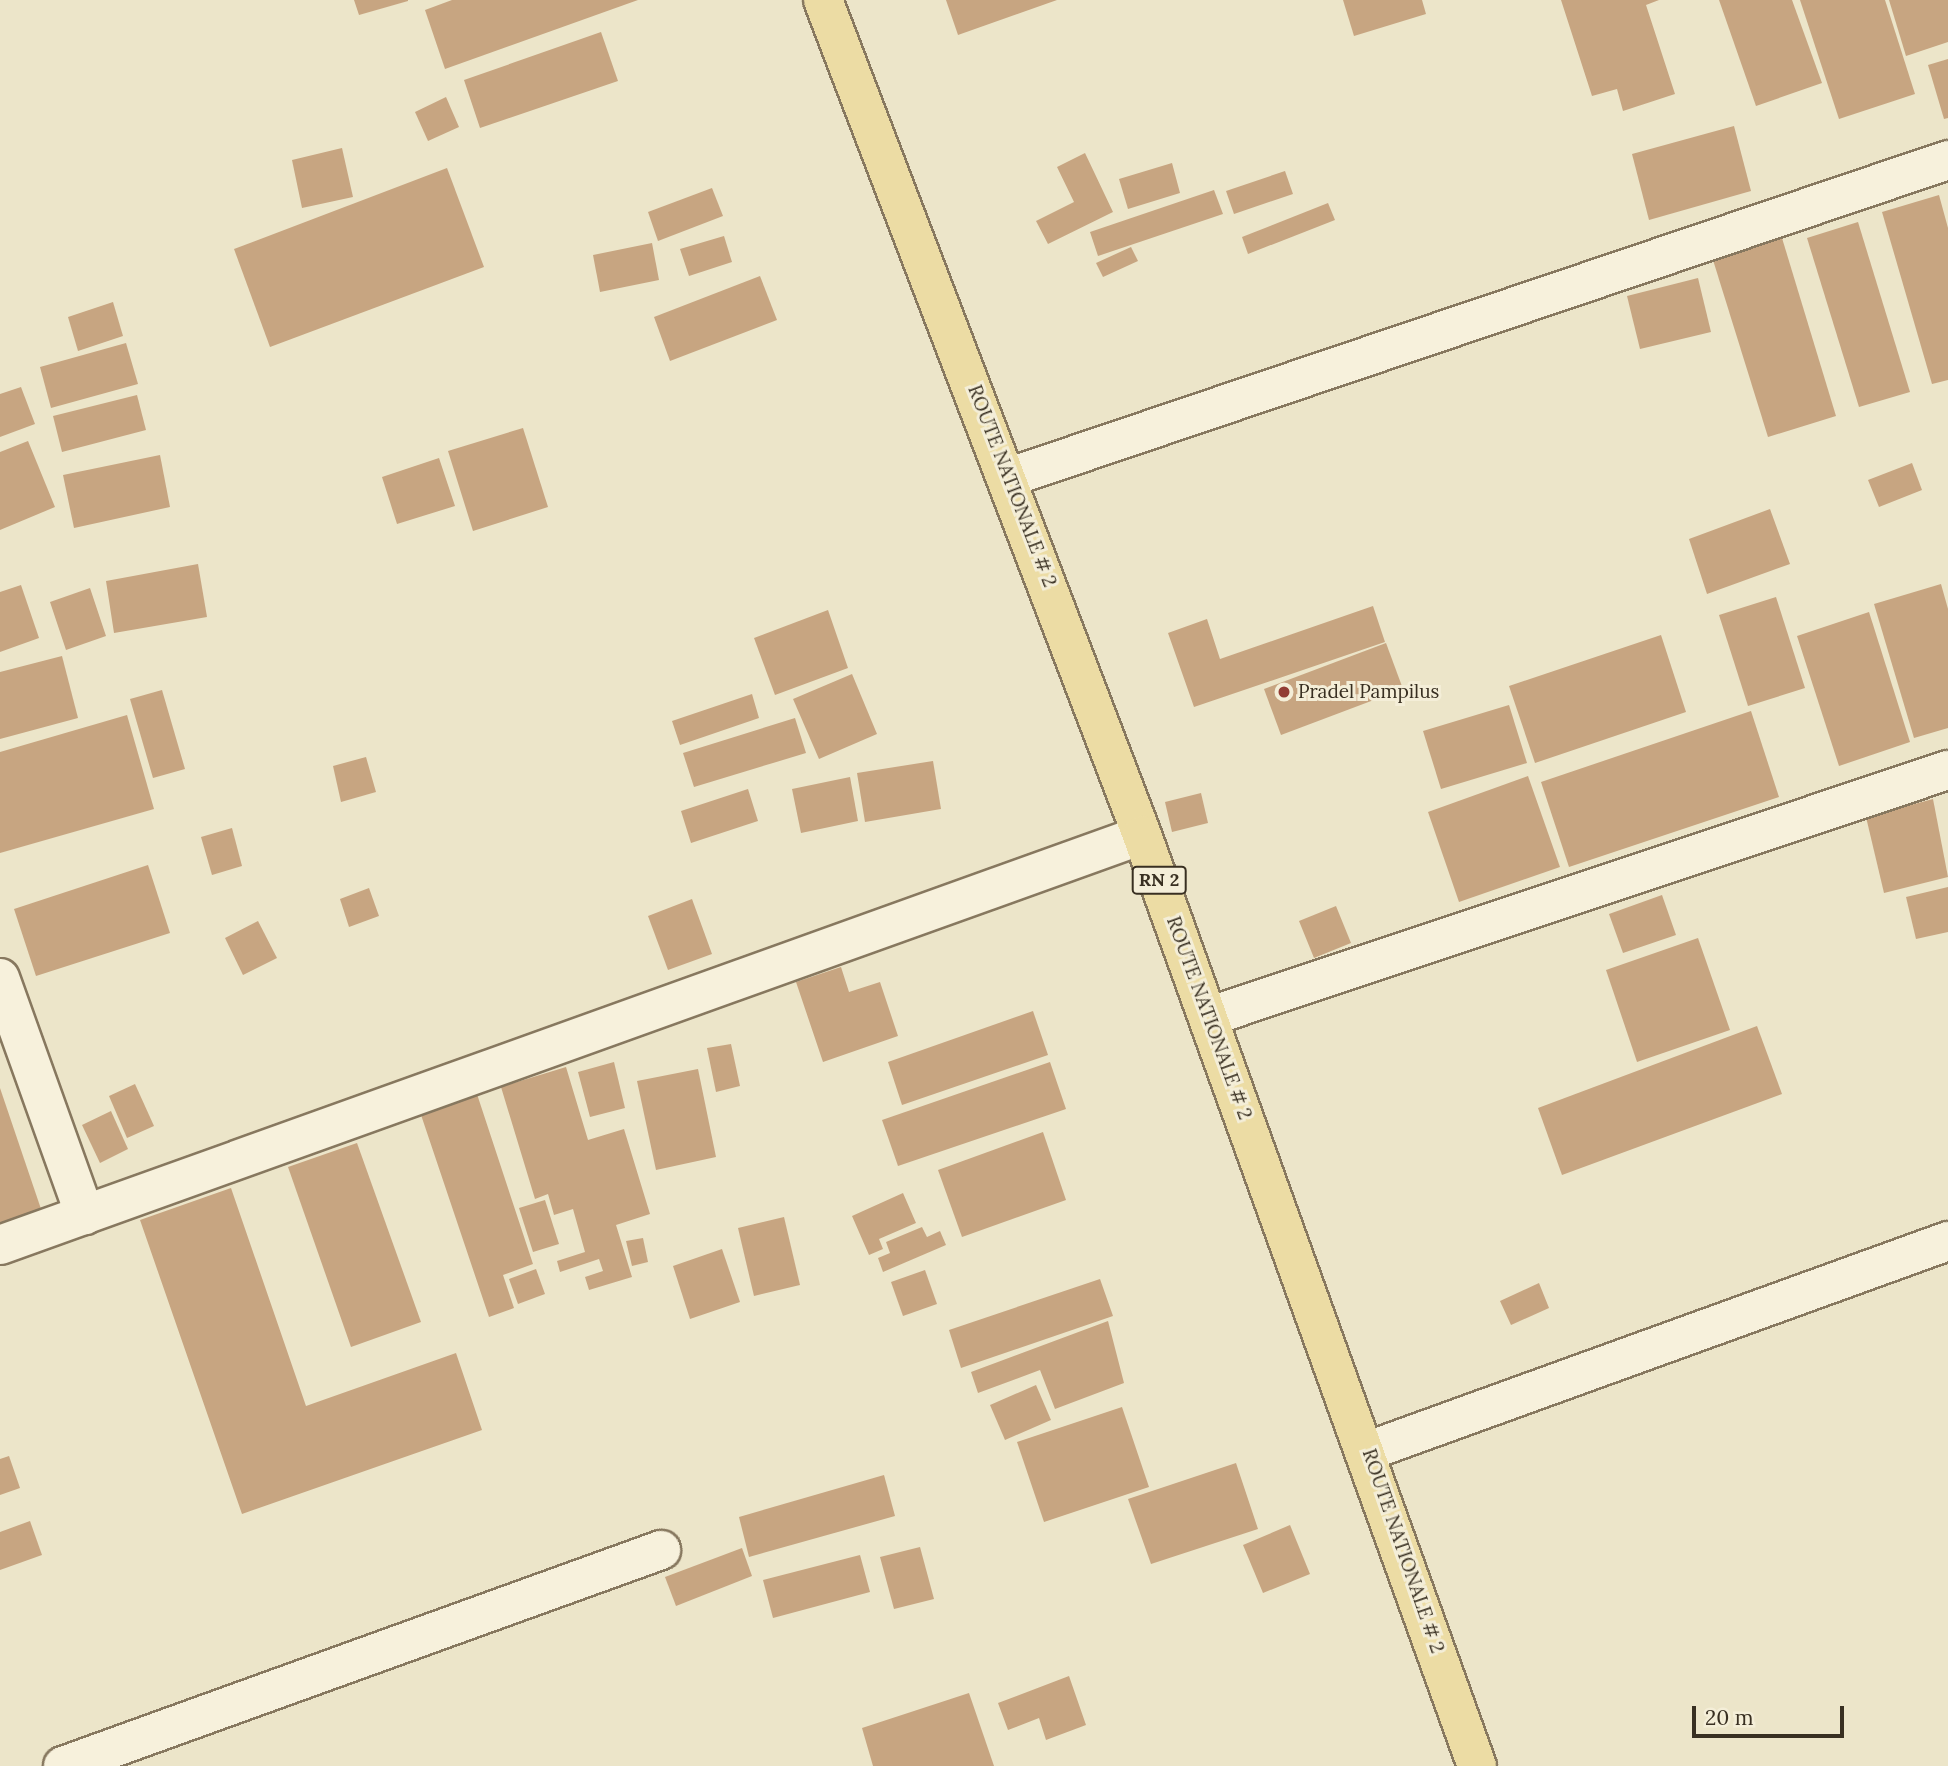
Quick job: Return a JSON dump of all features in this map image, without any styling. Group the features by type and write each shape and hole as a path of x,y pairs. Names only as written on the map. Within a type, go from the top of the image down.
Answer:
{"main road":[{"name":"ROUTE NATIONALE # 2","path":"823,0 1010,477 1368,1451 1477,1766"}],"street":[{"path":"1010,477 1948,160"},
{"path":"1208,1017 1948,770"},
{"path":"0,1245 1142,835"},
{"path":"0,978 85,1214"},
{"path":"1368,1451 1948,1241"},
{"path":"64,1766 661,1550"}],"building":[{"path":"354,0 408,0 408,1 359,15"},
{"path":"452,0 638,0 445,69 425,10"},
{"path":"946,0 1057,0 958,35"},
{"path":"1343,0 1422,0 1426,14 1354,36"},
{"path":"1561,0 1659,0 1646,5 1675,94 1623,111 1617,89 1592,96"},
{"path":"1719,0 1792,0 1822,83 1756,106"},
{"path":"1800,0 1885,0 1915,94 1839,119"},
{"path":"1889,0 1948,0 1948,42 1906,56"},
{"path":"601,32 618,81 480,128 464,80"},
{"path":"1948,59 1948,118 1944,119 1928,65"},
{"path":"446,97 459,127 428,141 415,112"},
{"path":"1734,126 1751,191 1649,220 1632,154"},
{"path":"342,148 353,197 302,208 292,160"},
{"path":"1085,153 1113,212 1048,244 1036,221 1074,202 1057,167"},
{"path":"1172,163 1180,193 1128,209 1119,179"},
{"path":"447,168 484,267 270,347 234,249"},
{"path":"1285,171 1293,194 1234,214 1226,191"},
{"path":"712,188 723,216 658,241 648,212"},
{"path":"1214,190 1223,214 1098,256 1090,232"},
{"path":"1939,195 1948,228 1948,380 1932,384 1882,212"},
{"path":"1328,203 1335,220 1248,254 1242,237"},
{"path":"1858,222 1910,392 1859,407 1807,238"},
{"path":"724,236 732,262 689,276 680,249"},
{"path":"1782,238 1836,416 1768,437 1713,260"},
{"path":"652,243 659,280 600,292 593,255"},
{"path":"1131,247 1138,261 1103,277 1096,263"},
{"path":"760,276 777,320 670,361 654,317"},
{"path":"1698,278 1711,332 1640,349 1627,296"},
{"path":"113,302 123,336 78,351 68,317"},
{"path":"126,343 138,384 51,408 40,367"},
{"path":"21,387 35,424 0,437 0,394"},
{"path":"137,395 146,430 62,452 53,416"},
{"path":"523,428 548,507 473,531 448,451"},
{"path":"28,441 55,507 0,530 0,452"},
{"path":"160,455 170,507 74,528 63,475"},
{"path":"439,458 455,506 397,524 382,477"},
{"path":"1912,463 1922,490 1879,507 1868,480"},
{"path":"1770,509 1790,564 1707,594 1689,539"},
{"path":"198,564 207,617 114,633 106,581"},
{"path":"1941,584 1948,609 1948,728 1914,738 1874,604"},
{"path":"21,585 39,638 0,652 0,592"},
{"path":"90,588 106,636 66,650 50,602"},
{"path":"1776,597 1805,688 1748,706 1719,615"},
{"path":"1373,606 1385,642 1194,707 1168,633 1207,619 1220,659"},
{"path":"828,610 848,668 775,695 754,638"},
{"path":"1869,612 1910,742 1839,766 1797,636"},
{"path":"1661,635 1686,712 1535,763 1509,686"},
{"path":"1386,643 1403,689 1281,735 1264,689"},
{"path":"62,656 78,718 0,739 0,672"},
{"path":"852,674 877,734 819,759 793,699"},
{"path":"162,690 185,769 153,778 130,699"},
{"path":"752,694 759,718 680,745 672,721"},
{"path":"1509,705 1527,763 1441,789 1423,731"},
{"path":"1751,711 1779,797 1569,867 1541,782"},
{"path":"127,715 154,809 0,853 0,752"},
{"path":"795,718 806,753 694,787 683,753"},
{"path":"366,757 376,792 341,802 333,766"},
{"path":"933,761 941,809 865,822 857,773"},
{"path":"1528,776 1560,867 1459,902 1428,812"},
{"path":"850,777 858,821 801,833 792,789"},
{"path":"748,789 758,821 691,843 681,811"},
{"path":"1201,793 1208,823 1172,832 1165,802"},
{"path":"1933,799 1948,877 1884,893 1866,817"},
{"path":"232,828 242,866 212,875 201,837"},
{"path":"148,865 170,933 36,976 14,909"},
{"path":"1948,887 1948,932 1916,939 1906,897"},
{"path":"369,888 379,916 349,927 340,899"},
{"path":"1662,895 1676,935 1623,953 1609,914"},
{"path":"692,899 712,954 668,970 648,916"},
{"path":"1336,906 1351,943 1314,958 1299,921"},
{"path":"258,921 277,958 243,975 225,938"},
{"path":"1698,938 1730,1030 1637,1062 1606,970"},
{"path":"841,967 849,992 880,982 898,1036 823,1062 796,982"},
{"path":"1033,1011 1048,1055 902,1105 888,1062"},
{"path":"1757,1026 1782,1094 1562,1175 1538,1108"},
{"path":"731,1044 740,1086 716,1092 707,1048"},
{"path":"614,1062 625,1108 590,1117 578,1072"},
{"path":"1050,1062 1066,1109 898,1166 882,1120"},
{"path":"566,1067 588,1140 624,1129 650,1214 616,1225 632,1277 589,1290 585,1277 603,1271 599,1259 560,1272 557,1261 585,1252 573,1209 554,1215 548,1194 535,1199 501,1087"},
{"path":"698,1069 716,1157 656,1170 637,1081"},
{"path":"135,1084 154,1126 127,1138 109,1096"},
{"path":"474,1085 533,1264 503,1275 514,1308 489,1317 417,1103"},
{"path":"0,1088 41,1209 0,1223"},
{"path":"111,1111 128,1149 100,1163 82,1125"},
{"path":"1043,1132 1066,1200 962,1237 938,1170"},
{"path":"357,1143 421,1322 351,1347 288,1167"},
{"path":"231,1188 306,1406 456,1353 482,1430 242,1514 140,1220"},
{"path":"903,1193 916,1223 879,1239 883,1249 869,1255 852,1216"},
{"path":"545,1200 559,1244 533,1252 519,1208"},
{"path":"784,1217 800,1285 754,1296 738,1228"},
{"path":"922,1227 927,1237 940,1231 946,1245 883,1272 878,1258 890,1253 886,1242"},
{"path":"643,1238 648,1262 632,1266 626,1241"},
{"path":"722,1249 740,1302 690,1319 673,1266"},
{"path":"536,1269 545,1294 518,1304 509,1279"},
{"path":"925,1270 937,1304 903,1316 891,1282"},
{"path":"1100,1279 1113,1316 961,1368 949,1330"},
{"path":"1539,1283 1549,1308 1511,1325 1500,1301"},
{"path":"1108,1321 1124,1383 1055,1409 1040,1370 978,1393 971,1372"},
{"path":"1036,1385 1051,1420 1005,1440 990,1405"},
{"path":"1122,1407 1149,1487 1044,1522 1017,1442"},
{"path":"9,1456 20,1488 0,1495 0,1459"},
{"path":"1236,1463 1258,1529 1151,1564 1128,1499"},
{"path":"884,1475 895,1516 749,1557 739,1517"},
{"path":"30,1521 42,1555 0,1570 0,1532"},
{"path":"1290,1525 1310,1574 1263,1593 1243,1545"},
{"path":"920,1547 934,1599 894,1609 880,1557"},
{"path":"742,1548 752,1576 676,1606 665,1577"},
{"path":"860,1555 870,1592 773,1618 763,1580"},
{"path":"1069,1676 1086,1725 1046,1740 1039,1718 1008,1730 998,1703"},
{"path":"969,1693 994,1766 873,1766 862,1728"}],"place":[{"name":"Pradel Pampilus","path":"1284,692"}]}
